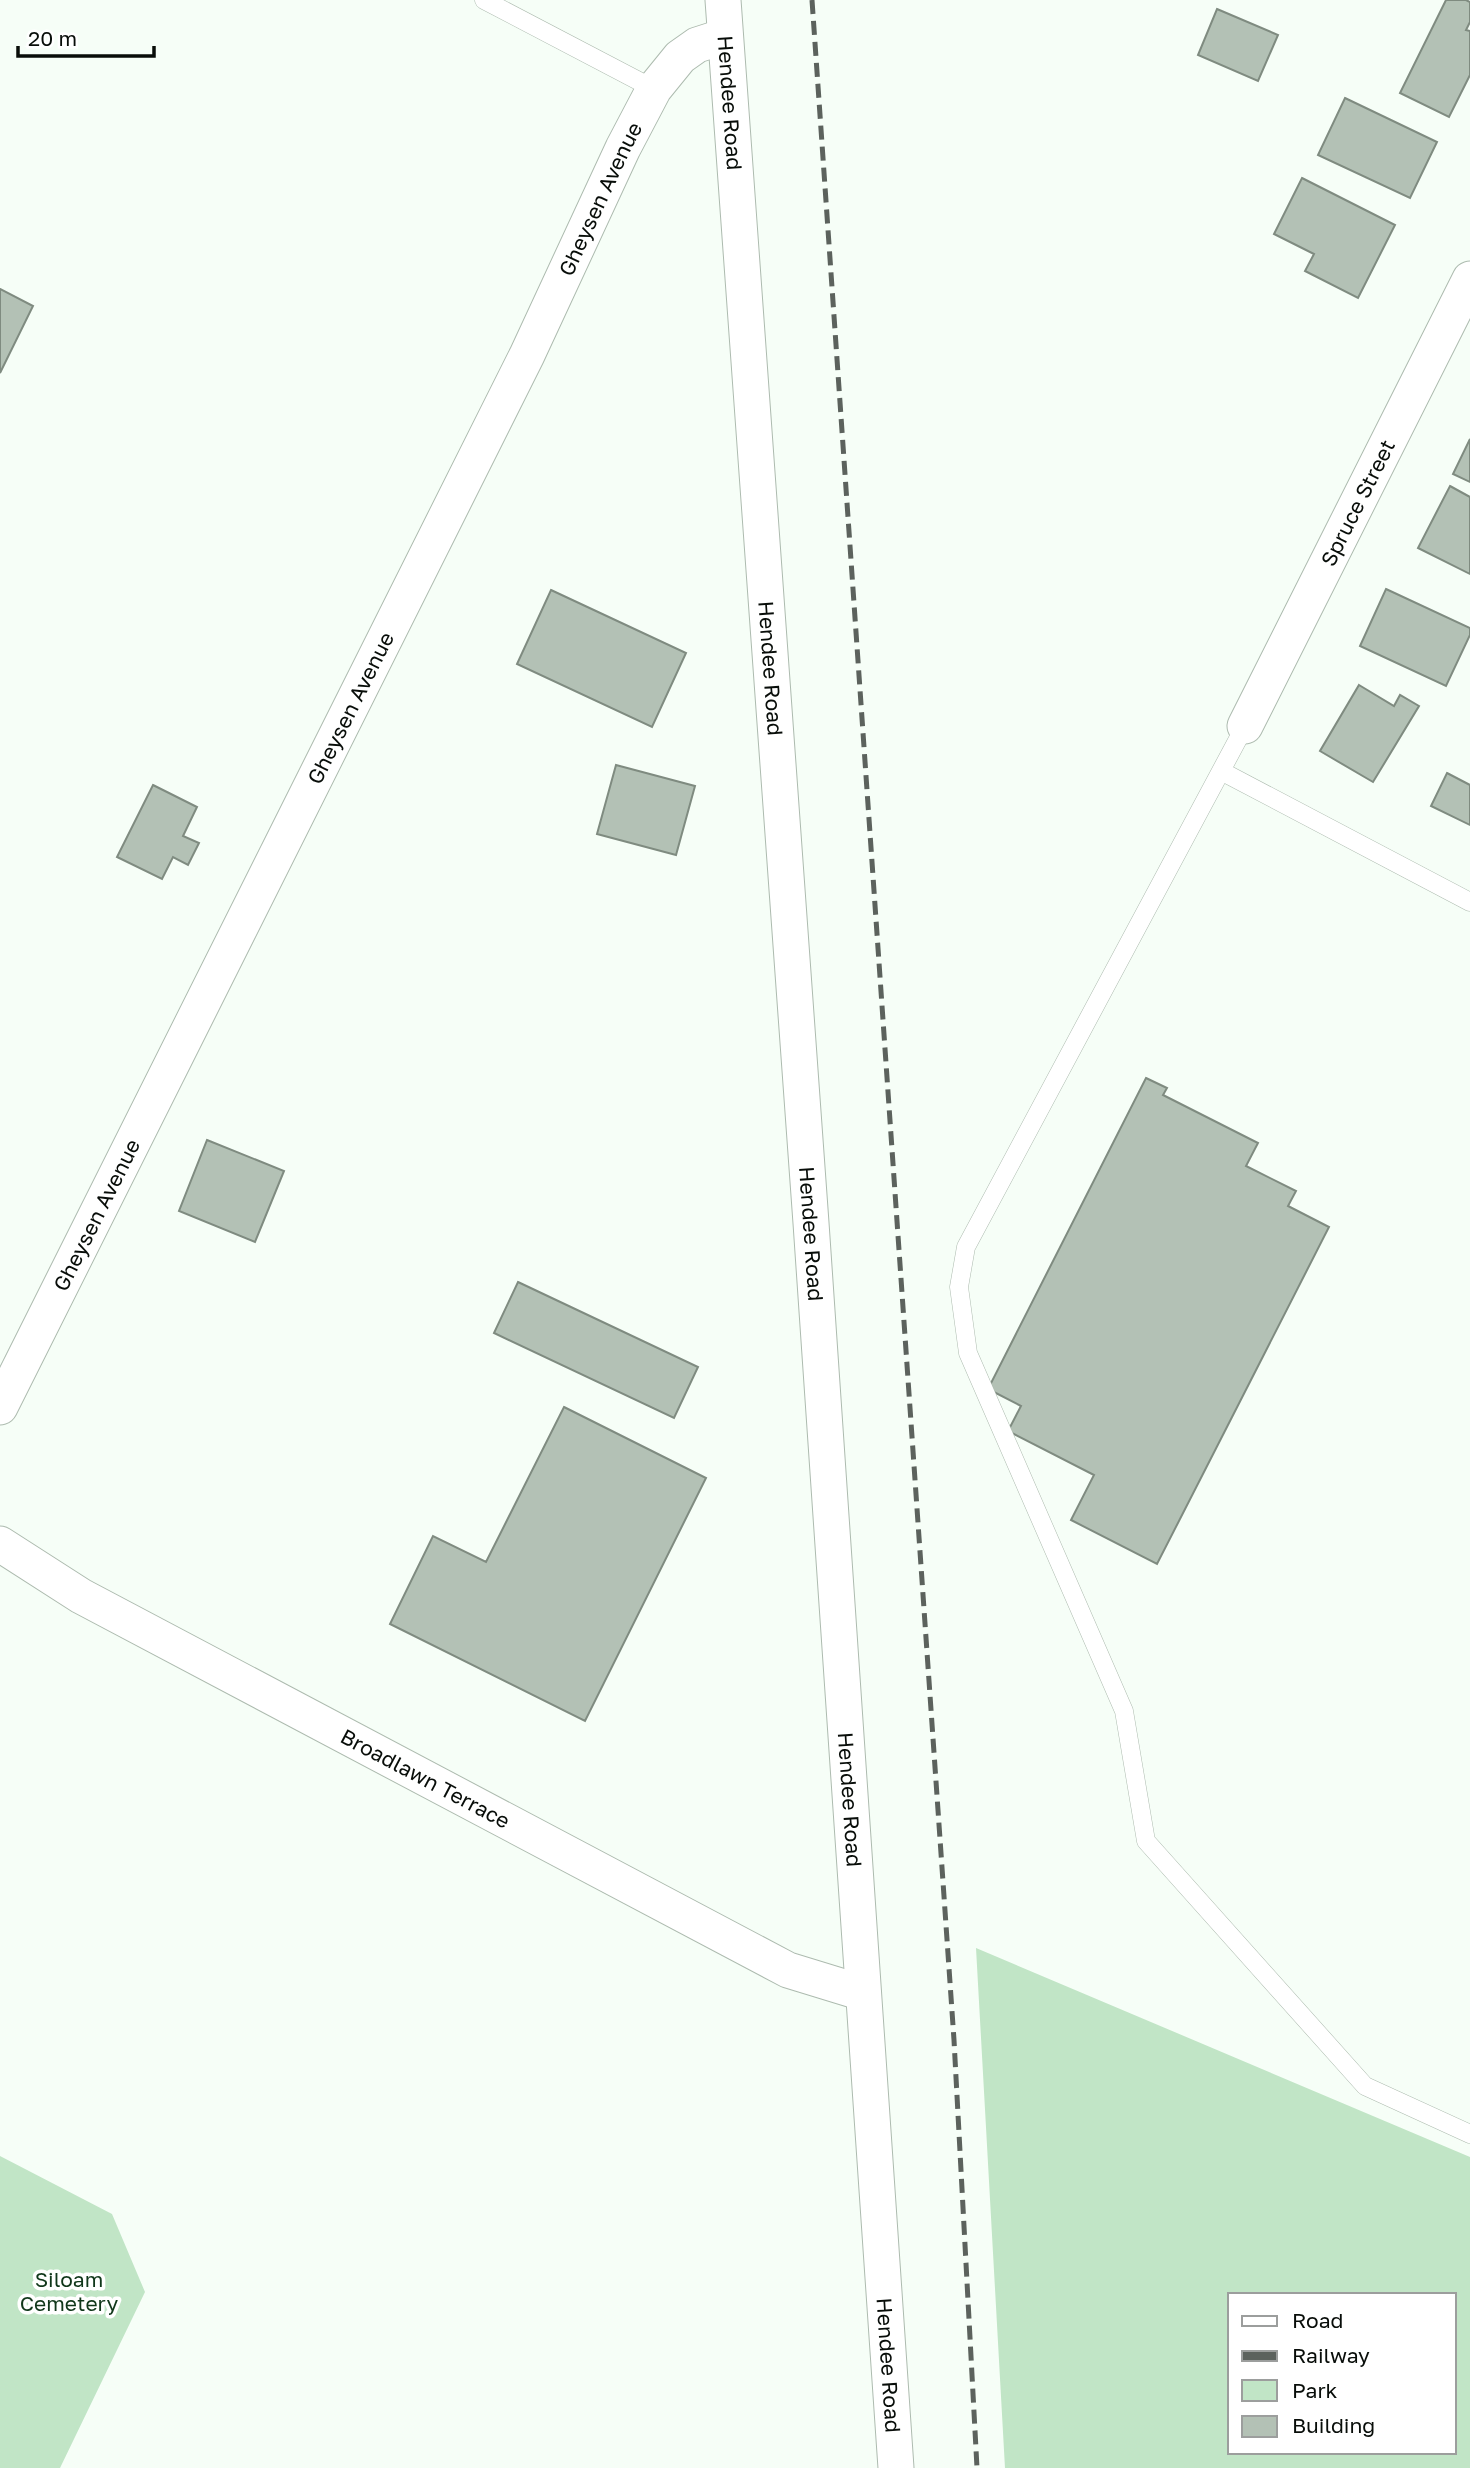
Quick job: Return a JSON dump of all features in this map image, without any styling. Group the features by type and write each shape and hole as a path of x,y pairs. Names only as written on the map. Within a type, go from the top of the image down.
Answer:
{"street":[{"name":"Hendee Road","path":"723,0 811,1223 896,2468"},
{"name":"Gheysen Avenue","path":"0,1407 527,355 623,148 654,89 680,57 698,45 725,36"},
{"name":"Spruce Street","path":"1245,726 1470,279"},
{"name":"Broadlawn Terrace","path":"0,1544 81,1596 788,1970 863,1993"}],"lane":[{"path":"484,0 654,89"},
{"path":"1245,726 967,1247 959,1287 968,1353 1124,1711 1146,1841 1365,2085 1470,2134"},
{"path":"1221,771 1470,902"}],"green space":[{"path":"976,1948 1470,2157 1470,2468 1005,2468"},
{"name":"Siloam Cemetery","path":"0,2156 112,2214 145,2292 60,2468 0,2468"}],"building":[{"path":"1446,0 1470,2 1470,22 1466,30 1470,31 1470,75 1449,117 1400,93"},
{"path":"1217,9 1278,35 1258,81 1198,55"},
{"path":"1345,98 1437,142 1410,198 1318,155"},
{"path":"1302,178 1395,225 1358,298 1305,271 1314,254 1274,234"},
{"path":"0,289 33,306 0,373"},
{"path":"1470,439 1470,482 1453,474"},
{"path":"1450,486 1470,497 1470,574 1418,548"},
{"path":"1386,589 1470,628 1470,635 1446,686 1360,646"},
{"path":"551,590 686,653 652,727 517,664"},
{"path":"1359,685 1394,706 1400,695 1419,706 1373,782 1320,751"},
{"path":"616,765 695,786 676,855 597,834"},
{"path":"1447,773 1470,785 1470,825 1431,806"},
{"path":"153,785 197,807 183,836 199,843 188,865 173,857 162,879 117,857"},
{"path":"1146,1078 1167,1088 1163,1095 1258,1143 1246,1166 1296,1191 1288,1206 1329,1227 1157,1564 1071,1520 1094,1475 1008,1431 1021,1406 988,1389"},
{"path":"207,1140 284,1171 255,1242 179,1211"},
{"path":"518,1282 698,1367 674,1418 494,1333"},
{"path":"564,1407 706,1478 585,1721 390,1624 433,1536 486,1562"}],"railway":[{"path":"812,0 954,2040 977,2468"}]}
